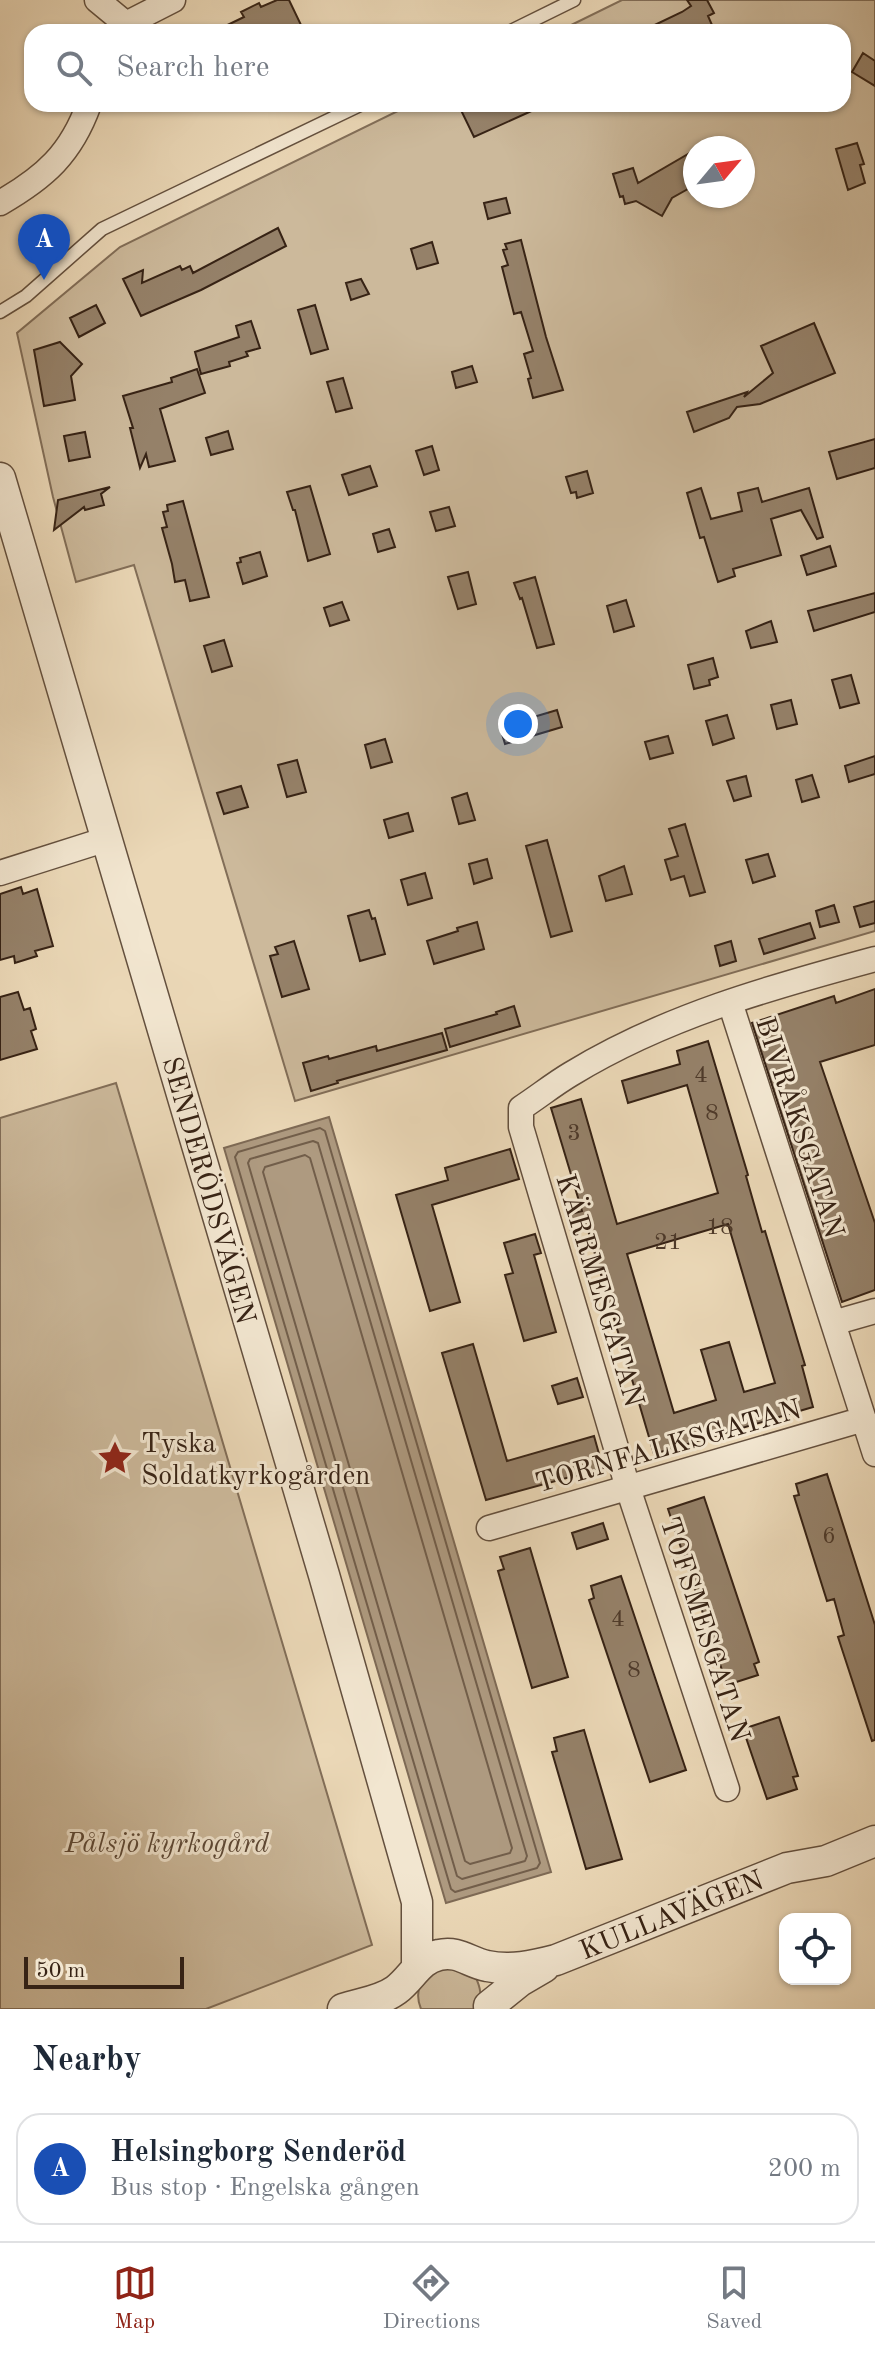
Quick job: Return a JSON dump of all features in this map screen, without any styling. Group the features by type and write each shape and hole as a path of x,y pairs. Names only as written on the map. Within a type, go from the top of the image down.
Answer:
{"street":[{"path":"97,0 120,24"},
{"path":"131,24 173,0"},
{"path":"0,203 54,166 86,112"},
{"name":"SENDERÖDSVÄGEN","path":"0,478 324,1575 417,1902 414,1972"},
{"path":"0,873 107,839"},
{"path":"730,1002 875,959"},
{"name":"KÄRRMESGATAN","path":"628,1488 521,1127 521,1108 572,1073 644,1036 730,1002"},
{"name":"BIVRÅKSGATAN","path":"730,1002 875,1454"},
{"path":"833,1323 875,1311"},
{"name":"TORNFALKSGATAN","path":"489,1528 864,1419"},
{"name":"TOFSMESGATAN","path":"628,1488 727,1789"},
{"name":"KULLAVÄGEN","path":"787,1868 819,1847 875,1824"},
{"name":"KULLAVÄGEN","path":"464,1957 483,1966 504,1969 556,1960 787,1868 826,1861 875,1841"},
{"name":"SENDERÖDSVÄGEN","path":"417,1902 464,1957"},
{"path":"343,2009 386,1997 435,1956 464,1957"},
{"name":"KULLAVÄGEN","path":"464,1957 481,1969 487,1980 490,1993 488,2007"},
{"name":"KULLAVÄGEN","path":"488,2007 520,1981 556,1960"},
{"path":"410,2009 407,1990 414,1972"}],"lane":[{"path":"525,24 574,0"},
{"path":"0,312 26,296 102,229 345,112"}],"green space":[{"path":"622,0 875,0 875,931 295,1101 134,565 76,582 53,497 17,333 120,247 396,112 851,112 851,24 573,24"},
{"name":"Pålsjö kyrkogård","path":"116,1083 372,1945 206,2009 0,2009 0,1118"},
{"path":"441,1964 475,1976 480,1992 478,2009 421,2009 419,1989 425,1978"}],"water":[{"path":"329,1117 551,1872 446,1903 224,1148"}],"building":[{"path":"277,0 289,0 301,24 230,24 244,17 241,12 259,3 261,7"},
{"path":"687,0 707,0 714,13 708,16 712,24 657,24 682,12 691,6"},
{"path":"863,53 875,61 875,86 852,72"},
{"path":"462,112 529,112 474,137"},
{"path":"857,143 864,164 860,165 865,183 848,190 836,149"},
{"path":"683,157 683,192 672,198 662,216 636,201 625,204 613,174 633,168 638,183"},
{"path":"506,198 510,213 488,219 484,203"},
{"path":"278,228 286,246 201,290 141,316 123,279 143,270 142,283 180,266 182,270 190,266 193,273"},
{"path":"521,240 563,390 533,398 524,354 533,351 521,312 514,314 502,267 508,265 503,250 507,249 505,244"},
{"path":"432,242 438,263 417,269 411,249"},
{"path":"361,279 369,294 351,300 346,283"},
{"path":"96,305 105,323 79,337 70,318"},
{"path":"315,305 328,349 311,354 298,310"},
{"path":"251,321 260,348 229,362 230,366 201,374 195,352 239,337 236,326"},
{"path":"814,323 835,373 760,404 737,407 729,418 694,432 687,412 747,392 744,397 773,373 761,346"},
{"path":"60,342 82,364 71,376 75,400 44,406 34,350"},
{"path":"472,366 477,382 456,388 452,372"},
{"path":"197,369 205,393 160,409 175,461 149,467 146,454 140,468 123,396 172,382 171,378"},
{"path":"343,378 352,408 336,412 327,382"},
{"path":"228,431 233,449 211,455 206,438"},
{"path":"85,432 90,457 69,461 64,436"},
{"path":"875,439 875,468 837,479 829,452"},
{"path":"432,446 439,470 424,475 416,451"},
{"path":"370,466 377,486 349,495 342,475"},
{"path":"587,471 593,493 577,498 576,492 571,493 566,477"},
{"path":"310,486 330,554 308,561 295,510 287,492"},
{"path":"110,487 101,494 104,505 85,510 84,507 54,530 58,500"},
{"path":"701,488 711,519 742,511 738,493 758,488 762,502 809,488 823,537 817,539 801,510 771,519 781,555 733,569 735,576 718,582 704,537 700,538 687,493"},
{"path":"183,501 209,597 190,601 185,580 175,582 162,528 167,527 163,512 168,511 167,505"},
{"path":"449,507 455,526 436,531 430,512"},
{"path":"389,529 395,547 378,552 373,534"},
{"path":"830,546 836,566 807,575 801,556"},
{"path":"260,552 267,576 243,584 237,563 241,562 240,558"},
{"path":"468,572 476,604 458,609 448,577"},
{"path":"535,577 554,644 537,648 522,598 514,583"},
{"path":"875,593 875,612 814,631 808,611"},
{"path":"626,600 634,626 614,632 607,606"},
{"path":"342,602 349,620 330,626 324,608"},
{"path":"771,621 777,642 751,648 746,631"},
{"path":"224,640 232,666 212,672 204,646"},
{"path":"713,658 718,677 709,680 710,685 694,689 688,665"},
{"path":"851,675 859,703 840,708 832,680"},
{"path":"791,700 797,724 777,729 771,705"},
{"path":"557,710 562,727 505,744 500,727"},
{"path":"727,715 734,738 713,745 706,721"},
{"path":"668,736 673,753 650,759 645,742"},
{"path":"385,739 392,762 371,768 365,745"},
{"path":"875,756 875,774 849,782 845,766"},
{"path":"297,760 306,792 287,797 278,765"},
{"path":"812,775 819,797 802,802 796,780"},
{"path":"746,776 751,796 734,801 727,781"},
{"path":"241,786 248,807 224,814 217,793"},
{"path":"467,793 475,820 459,824 452,798"},
{"path":"408,813 413,831 389,838 384,820"},
{"path":"685,824 705,892 690,896 684,876 671,880 665,860 678,856 669,829"},
{"path":"547,840 572,931 551,937 526,846"},
{"path":"768,854 775,876 753,883 746,860"},
{"path":"487,859 492,878 474,884 469,864"},
{"path":"624,866 632,894 606,901 599,876"},
{"path":"425,873 432,898 408,905 401,880"},
{"path":"21,887 23,894 37,889 53,946 35,951 37,956 15,963 14,956 0,960 0,894"},
{"path":"875,901 875,923 860,927 854,907"},
{"path":"834,905 839,922 820,927 816,911"},
{"path":"369,910 372,919 375,918 385,954 360,961 348,916"},
{"path":"477,922 484,949 434,964 427,941"},
{"path":"810,923 815,938 764,954 759,939"},
{"path":"294,941 309,989 282,997 270,956 278,954 275,947"},
{"path":"731,941 736,961 720,966 715,946"},
{"path":"875,989 875,1045 820,1062 875,1223 875,1290 842,1302 752,1023 834,996 836,1003"},
{"path":"18,992 24,1010 30,1008 36,1029 31,1031 37,1049 0,1060 0,997"},
{"path":"514,1006 520,1026 450,1047 445,1029"},
{"path":"442,1033 447,1050 311,1091 303,1063 376,1046 377,1051"},
{"path":"708,1041 762,1232 765,1231 805,1365 802,1366 813,1407 654,1454 587,1227 571,1231 567,1215 582,1211 551,1108 581,1099 617,1224 718,1193 687,1085 628,1103 622,1081 680,1064 677,1051","holes":["728,1224 775,1383 744,1392 729,1342 701,1350 716,1400 674,1413 627,1254"]},
{"path":"510,1149 519,1179 432,1205 460,1302 430,1311 396,1195 448,1180 445,1168"},
{"path":"535,1234 541,1253 534,1255 556,1332 524,1341 505,1275 513,1273 504,1243"},
{"path":"473,1344 507,1461 594,1436 603,1468 486,1500 442,1353"},
{"path":"577,1378 583,1397 558,1404 552,1386"},
{"path":"827,1474 875,1625 875,1740 872,1741 838,1637 844,1635 834,1599 827,1601 794,1496 799,1495 796,1484"},
{"path":"704,1497 759,1662 754,1664 758,1675 727,1685 668,1509"},
{"path":"603,1523 608,1539 577,1549 572,1533"},
{"path":"530,1548 568,1677 532,1688 498,1571 504,1569 500,1557"},
{"path":"621,1576 686,1770 650,1782 589,1600 594,1598 591,1586"},
{"path":"779,1717 798,1776 793,1777 797,1789 767,1799 743,1729"},
{"path":"584,1730 622,1859 586,1869 552,1752 557,1751 554,1738"}],"place":[{"name":"Helsingborg Senderöd","path":"44,280"},
{"name":"Tyska Soldatkyrkogården","path":"115,1458"}]}
